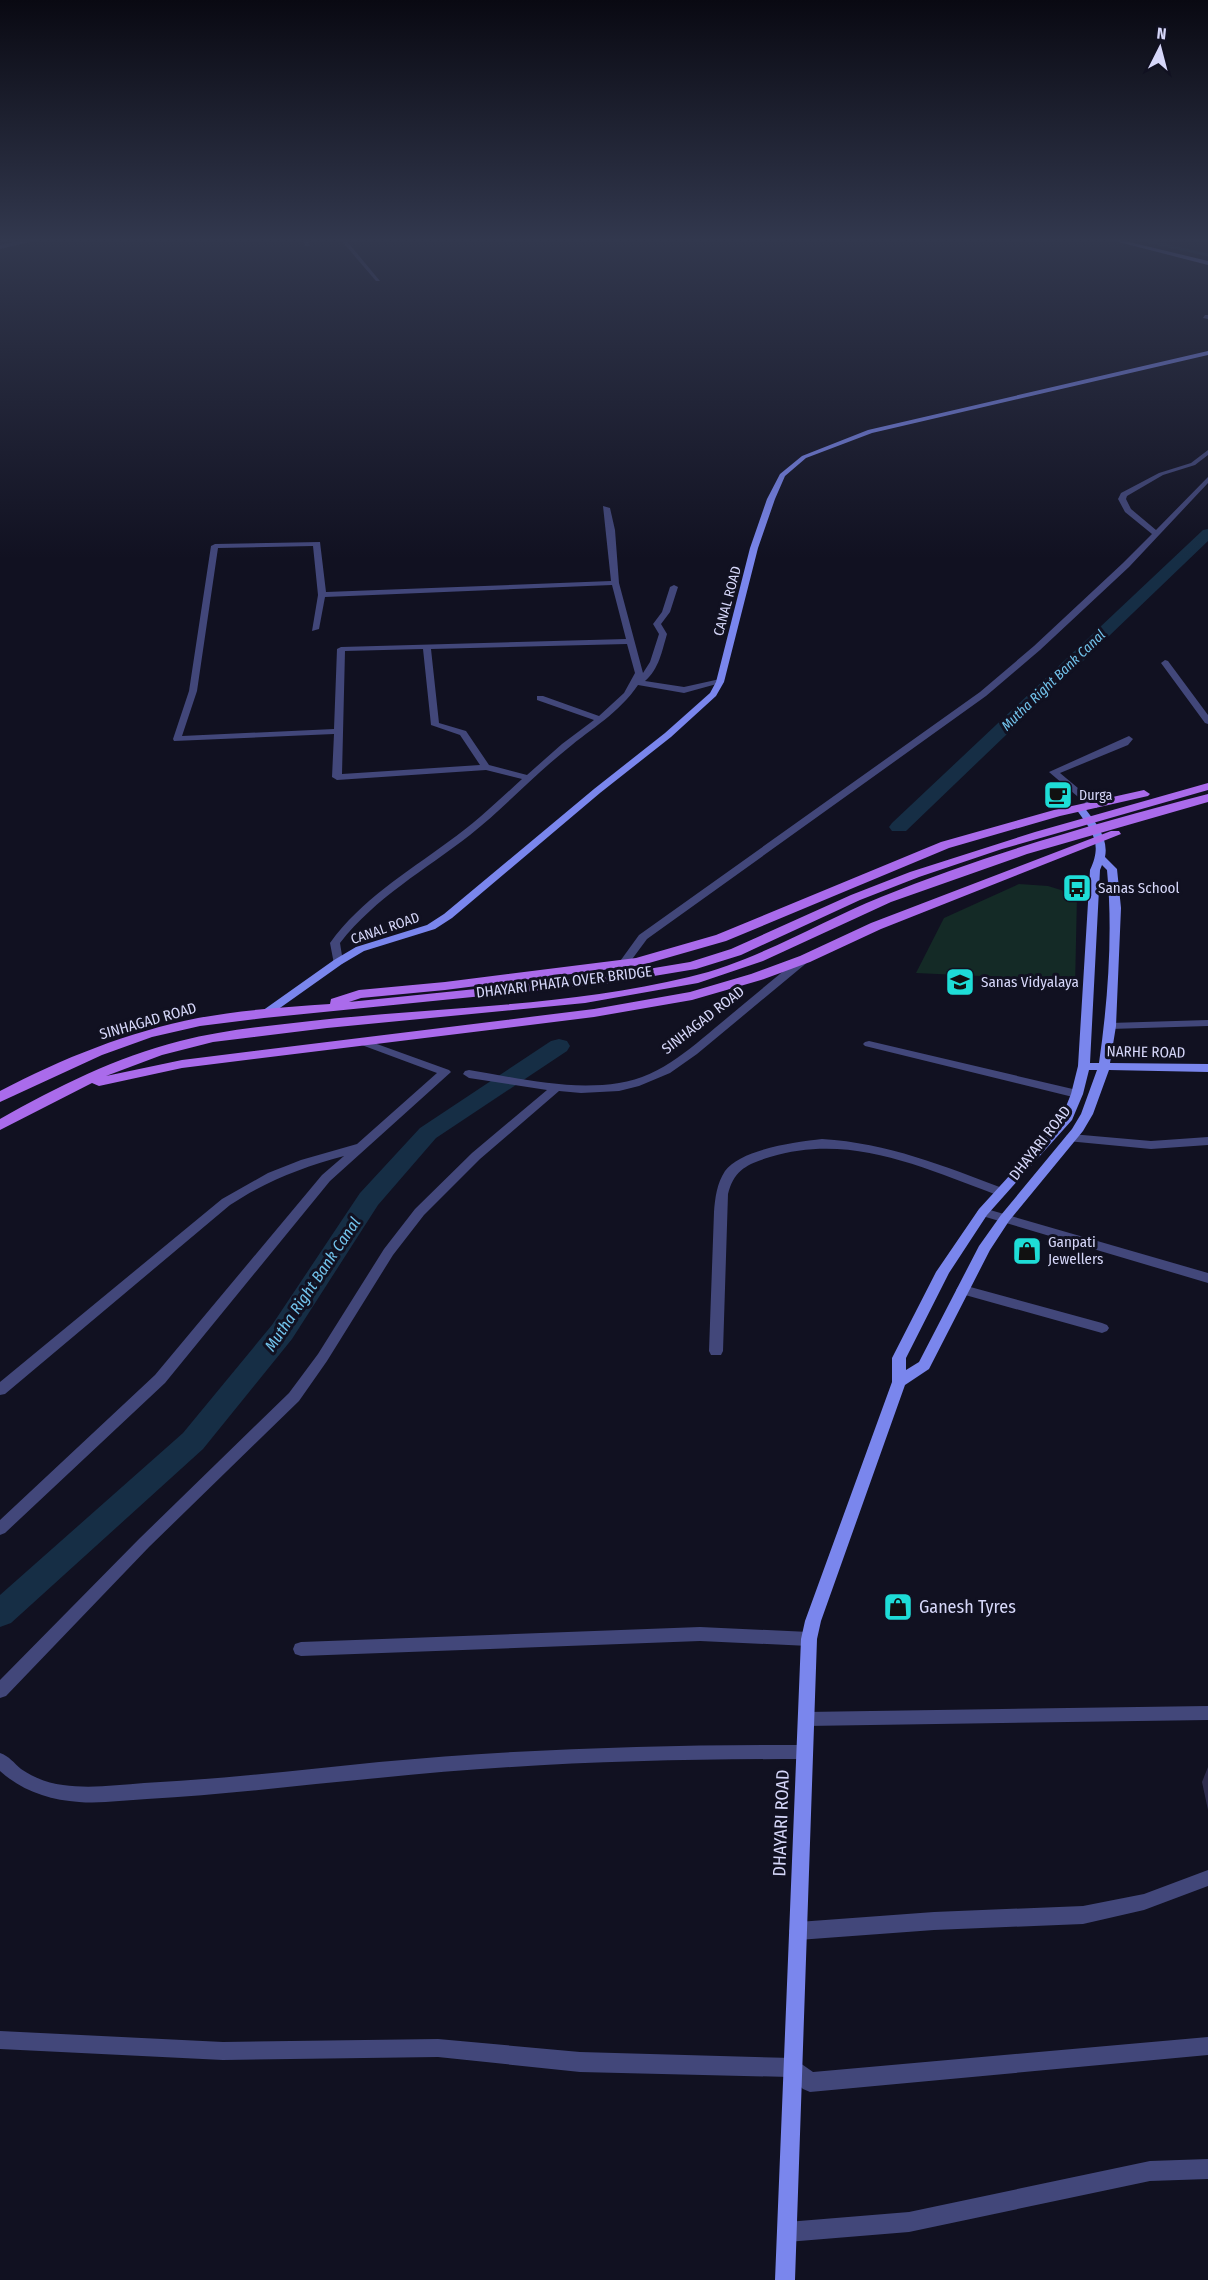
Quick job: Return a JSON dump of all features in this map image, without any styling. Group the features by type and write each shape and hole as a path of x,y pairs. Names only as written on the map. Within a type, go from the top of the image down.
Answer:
{"main road":[{"path":"315,1010 359,994 623,964 721,938 945,845 1208,778"},
{"name":"DHAYARI PHATA OVER BRIDGE","path":"315,1010 650,974 734,953 873,890 1011,842 1208,786"},
{"name":"DHAYARI PHATA OVER BRIDGE","path":"48,1098 70,1086 152,1053 213,1038 610,995 708,975 773,952 887,899 1023,851 1208,798"},
{"path":"0,1125 48,1098 109,1079 182,1064 594,1013 692,996 756,977 876,926 1101,838 1208,806"},
{"name":"SINHAGAD ROAD","path":"0,1097 49,1070 133,1039 197,1023 266,1013 315,1010"}],"street":[{"name":"CANAL ROAD","path":"266,1013 360,949 431,927 448,916 597,790 700,708 720,682 754,548 771,499 782,475 804,457 870,431 1208,353"},
{"path":"1155,533 1128,510 1122,499 1124,495 1161,474 1193,464 1208,452"},
{"path":"623,964 643,937 983,694 1037,648 1126,565 1208,479"},
{"path":"338,962 335,943 371,904 469,831 620,703 636,682 639,673 615,583 611,530 606,508"},
{"path":"315,629 322,595 317,544 215,546 193,691 177,739 338,730"},
{"path":"322,595 615,583"},
{"path":"636,682 644,679 653,664 663,634 657,624 666,612 674,587"},
{"path":"530,778 486,767 337,777 341,649 630,641"},
{"path":"427,646 435,725 463,733 486,767"},
{"path":"1165,663 1208,721"},
{"path":"636,682 684,690 720,682"},
{"path":"540,698 599,719"},
{"path":"1101,838 1088,807 1054,772 1125,743 1129,739"},
{"name":"DHAYARI ROAD","path":"785,2280 809,1639 813,1622 899,1382 899,1358 944,1272 983,1212 1066,1120 1077,1094 1084,1066 1095,870 1101,859 1101,838"},
{"name":"DHAYARI ROAD","path":"899,1382 924,1365 984,1249 1005,1218 1071,1138 1087,1114 1104,1067 1110,1026 1116,908 1112,869 1101,859"},
{"name":"SINHAGAD ROAD","path":"469,1074 557,1087 620,1087 647,1079 680,1063 805,958"},
{"path":"1110,1026 1208,1023"},
{"path":"0,1529 160,1379 326,1178 445,1072 363,1041"},
{"path":"869,1044 1077,1094"},
{"name":"NARHE ROAD","path":"1084,1066 1208,1068"},
{"path":"0,1691 144,1543 294,1397 378,1268 421,1211 442,1188 557,1087"},
{"path":"1071,1138 1151,1145 1208,1141"},
{"path":"716,1351 721,1207 727,1177 740,1164 780,1148 807,1143 837,1142 876,1149 1001,1192"},
{"path":"0,1390 80,1321 250,1184 279,1171 362,1146"},
{"path":"983,1212 1208,1278"},
{"path":"963,1290 1102,1328"},
{"path":"302,1649 700,1634 809,1639"},
{"path":"806,1719 1208,1713"},
{"path":"0,1760 11,1773 31,1785 73,1794 179,1790 417,1766 575,1756 702,1751 805,1752"},
{"path":"798,1931 934,1921 1083,1916 1144,1902 1208,1878"},
{"path":"0,2040 224,2051 438,2048 580,2062 793,2068 810,2082 1208,2046"},
{"path":"787,2232 909,2222 1150,2171 1208,2169"}],"green space":[{"path":"1019,884 1048,886 1077,895 1075,988 1025,978 916,973 944,918"}],"waterway":[{"name":"Mutha Right Bank Canal","path":"899,827 1208,533"},
{"name":"Mutha Right Bank Canal","path":"0,1614 193,1441 282,1332 369,1199 428,1133 559,1046"}],"place":[{"name":"Durga","path":"1058,795"},
{"name":"Sanas School","path":"1077,888"},
{"name":"Sanas Vidyalaya","path":"960,982"},
{"name":"Ganpati Jewellers","path":"1027,1251"},
{"name":"Ganesh Tyres","path":"898,1607"}]}
